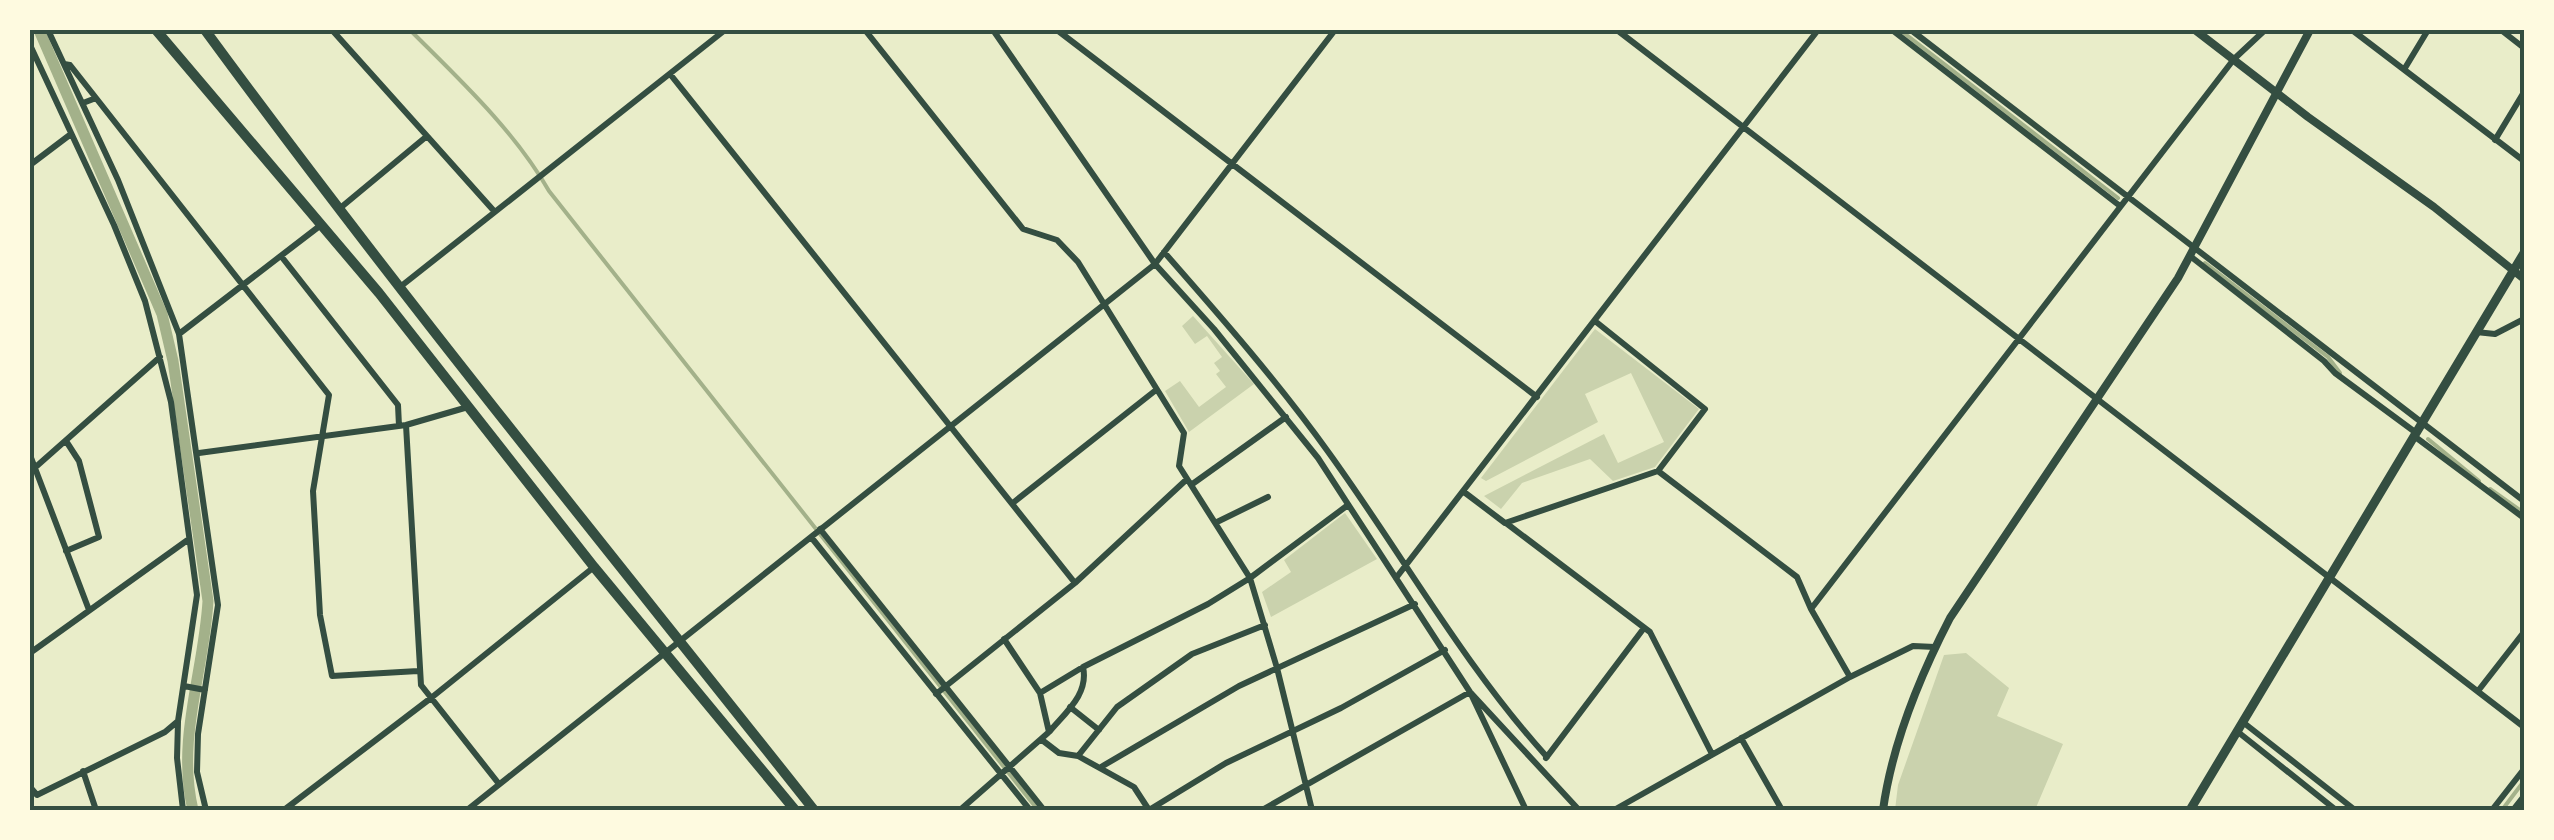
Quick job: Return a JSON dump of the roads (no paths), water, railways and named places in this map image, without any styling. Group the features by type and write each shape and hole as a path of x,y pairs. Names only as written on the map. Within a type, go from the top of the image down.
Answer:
{"highway":[{"path":"156,30 322,224 594,567 795,810"},
{"path":"205,30 399,288 814,810"}],"main road":[{"path":"2190,810 2524,253"}],"street":[{"path":"48,30 149,251 180,334 218,604 198,734 198,772 206,810"},
{"path":"332,30 494,212"},
{"path":"399,288 724,30"},
{"path":"865,30 1023,230 1057,240 1078,262 1184,433 1179,466 1250,578 1312,810"},
{"path":"993,30 1002,34 1155,264 1286,416 1415,604 1470,692 1526,810"},
{"path":"1056,30 1537,397"},
{"path":"467,810 1155,264 1335,30"},
{"path":"1617,30 2524,727"},
{"path":"1396,578 1818,30"},
{"path":"1892,30 2120,206"},
{"path":"1911,30 2128,196 2324,361 2334,374 2524,518"},
{"path":"2195,30 2434,207 2524,279"},
{"path":"1811,609 2234,59 2265,30"},
{"path":"1883,810 1898,747 1935,647 1950,618 2148,327 2310,30"},
{"path":"2352,30 2524,161"},
{"path":"2405,68 2428,30"},
{"path":"2501,30 2524,48"},
{"path":"30,45 145,301 170,402 196,606 178,721 177,758 183,810"},
{"path":"64,64 70,65 330,395 313,491 320,615 332,676 418,671"},
{"path":"670,74 1075,583"},
{"path":"2495,140 2524,92"},
{"path":"83,102 96,98"},
{"path":"30,165 71,134"},
{"path":"339,210 428,136"},
{"path":"180,334 322,224"},
{"path":"1164,252 1284,394 1504,710 1547,758"},
{"path":"2192,252 2524,501"},
{"path":"281,256 398,405 403,426 421,685 499,784"},
{"path":"2476,332 2495,334 2524,319"},
{"path":"1505,522 1658,470 1705,409 1595,321"},
{"path":"32,470 160,356"},
{"path":"1014,502 1156,390"},
{"path":"198,452 403,426 470,406"},
{"path":"936,693 1075,583 1188,483 1286,416"},
{"path":"66,440 79,460 98,538 66,551"},
{"path":"30,455 32,470 89,610"},
{"path":"1658,470 1796,577 1850,677"},
{"path":"1464,492 1650,632 1712,755"},
{"path":"1217,522 1268,497"},
{"path":"1040,693 1208,604 1348,506"},
{"path":"820,530 946,686 1030,810"},
{"path":"811,536 936,693 1044,810"},
{"path":"30,654 189,540"},
{"path":"284,810 594,567"},
{"path":"1100,768 1206,704 1415,604"},
{"path":"1078,756 1118,707 1192,654 1265,625"},
{"path":"1540,766 1644,628"},
{"path":"2478,691 2524,632"},
{"path":"1004,639 1040,693 1049,732"},
{"path":"1614,810 1850,677 1913,646 1935,647"},
{"path":"1042,740 1134,787 1148,810 1226,763 1445,650"},
{"path":"960,810 1049,732 1082,692 1086,680 1083,667"},
{"path":"184,686 206,690"},
{"path":"1470,692 1579,810"},
{"path":"1262,810 1470,692"},
{"path":"1070,707 1099,730"},
{"path":"30,787 37,795 165,732 178,721"},
{"path":"2241,728 2336,810"},
{"path":"2241,728 2356,810"},
{"path":"1741,738 1782,810"},
{"path":"2492,810 2524,769"},
{"path":"83,771 96,810"},
{"path":"2513,810 2524,796"}],"waterway":[{"path":"39,30 162,314 173,361 208,601 189,732 193,810"},
{"path":"410,30 485,106 519,147 549,191 1038,810"},
{"path":"1900,30 2118,198"},
{"path":"2205,263 2328,357 2340,373"},
{"path":"2428,439 2479,481"},
{"path":"2490,489 2524,513"},
{"path":"2502,810 2524,781"}]}
